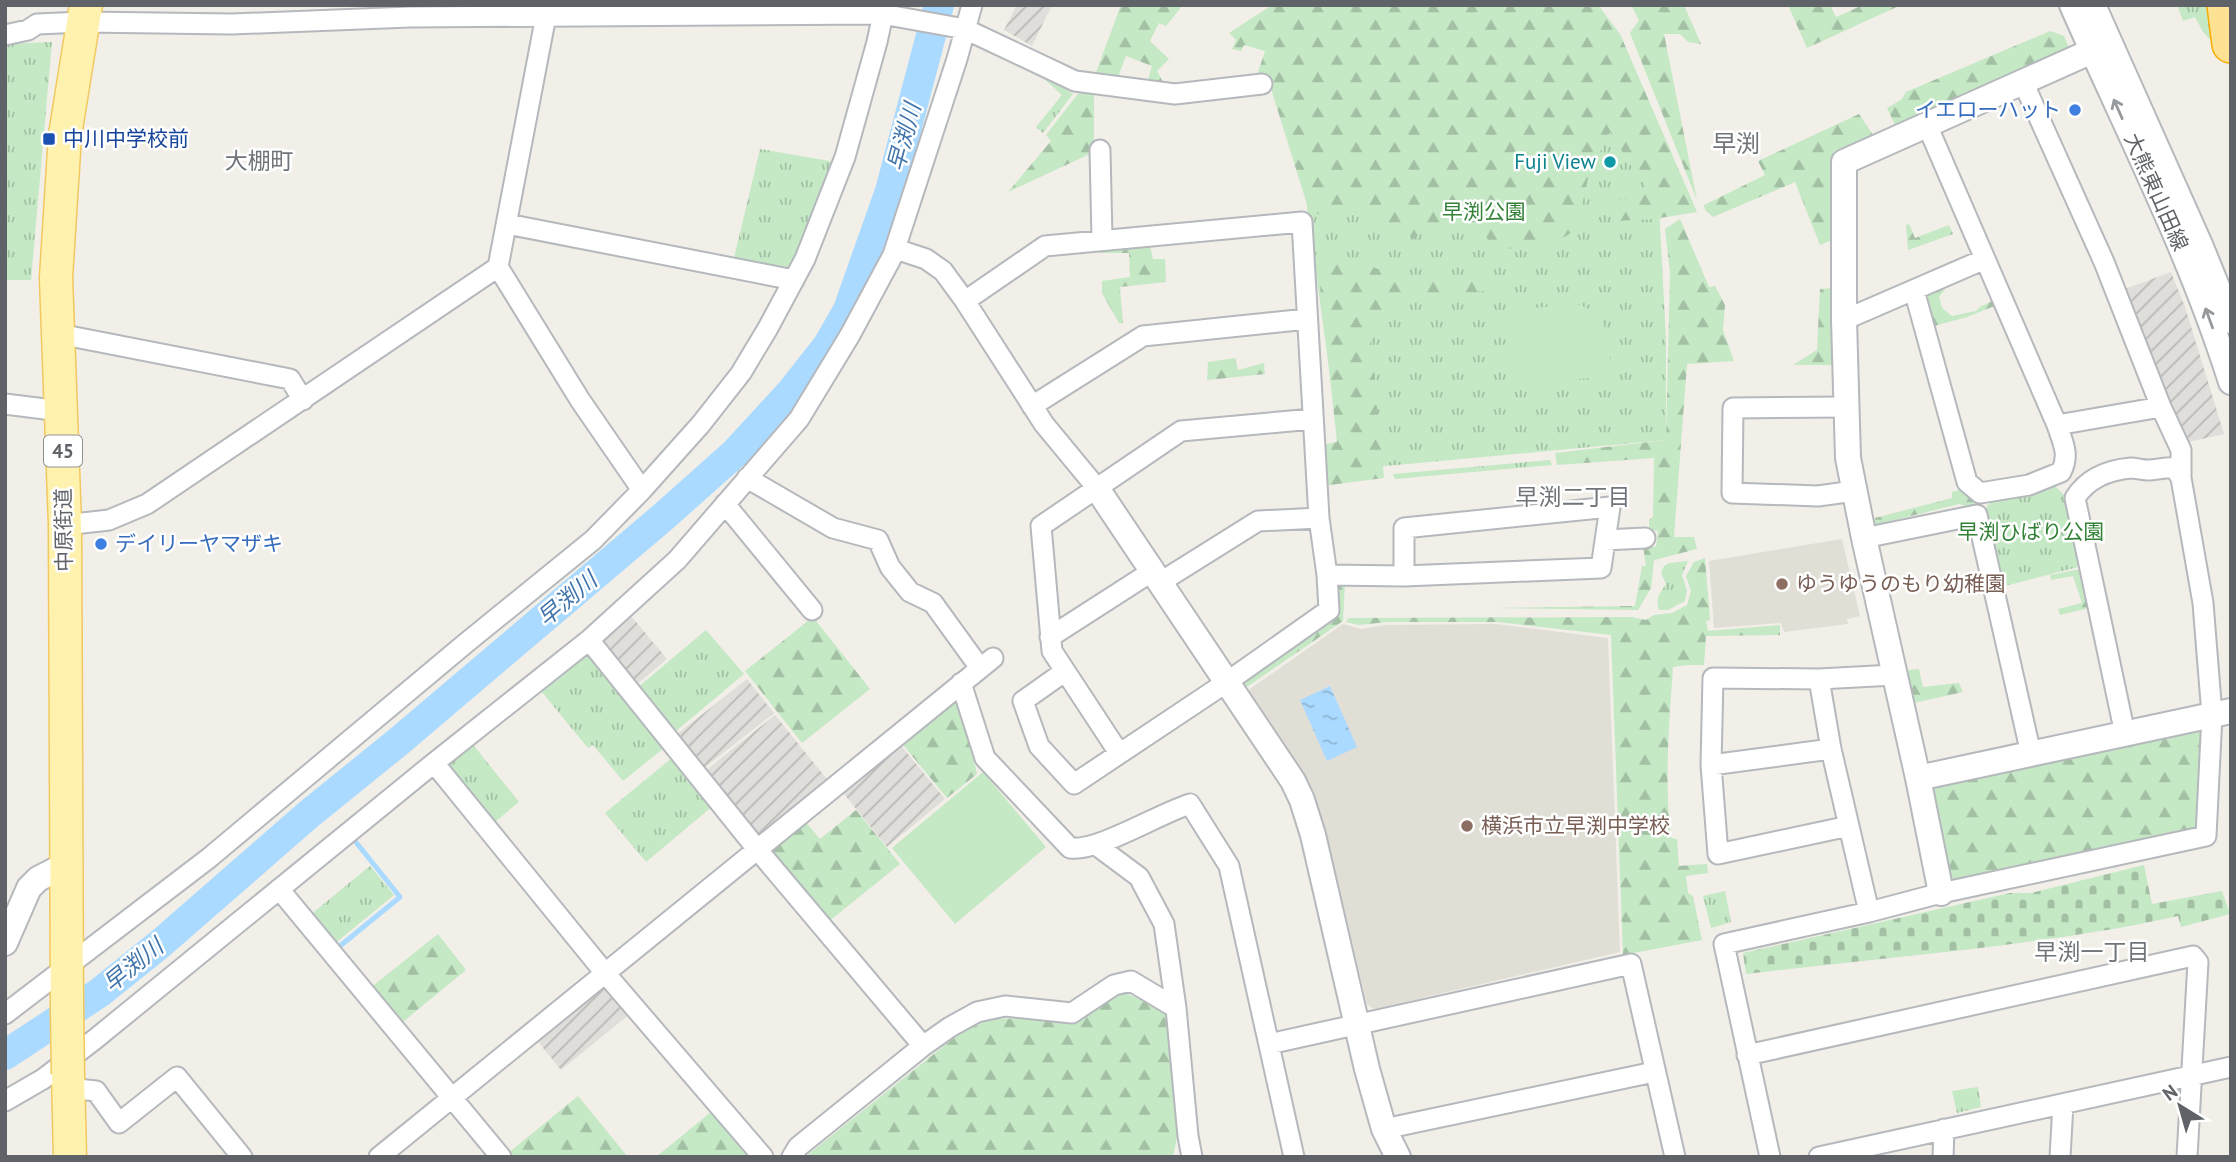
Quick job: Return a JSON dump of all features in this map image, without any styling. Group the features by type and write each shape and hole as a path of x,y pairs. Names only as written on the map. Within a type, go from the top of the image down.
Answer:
{"main road":[{"name":"中原街道","path":"66,971 65,525 56,278 65,135 85,14"},
{"name":"45","path":"66,971 70,1157"}],"street":[{"path":"5,1101 43,1079 94,1040 589,639 677,561 799,419 850,335 896,249 972,5"},
{"name":"大熊東山田線","path":"2071,5 2101,47 2201,247 2231,321"},
{"name":"大熊東山田線","path":"2093,5 2101,47 2214,332 2231,382"},
{"path":"5,35 28,30 37,24 85,14 232,24 547,10 883,10 965,29 1075,81 1175,94 1262,84"},
{"path":"547,10 498,267 580,400 642,490"},
{"path":"5,1014 66,971 209,858 593,540 702,424 741,373 805,259 845,158 883,10"},
{"path":"1941,893 1848,458 1844,320 1844,162 2101,47"},
{"path":"1770,1157 1724,943 2206,836 2221,713 2181,478 2181,450 2161,407 2104,262 2023,82"},
{"path":"1914,290 1968,482 1980,493 2029,485 2061,472 2066,462 2066,452 2057,425 1927,125"},
{"path":"1100,150 1102,239"},
{"path":"965,301 1045,246 1302,222 1319,518 1329,610 1074,784 1039,747 1023,701 1064,672"},
{"path":"507,224 794,279"},
{"path":"896,249 926,259 943,271 1044,424 1096,487 1286,770 1302,800 1313,835 1384,1129 1398,1157"},
{"path":"1844,320 1985,259"},
{"path":"65,525 109,520 148,504 498,267"},
{"path":"1032,406 1143,336 1307,319"},
{"path":"59,334 290,379 303,400"},
{"path":"5,404 61,411"},
{"path":"1847,407 1733,408 1732,493 1818,496 1854,491"},
{"path":"2057,425 2161,407"},
{"path":"1119,753 1052,651 1041,526 1181,431 1313,419"},
{"path":"2125,734 2075,498 2083,485 2108,472 2164,467 2175,468 2181,478"},
{"path":"379,1157 987,663 933,603 910,592 890,567 878,540 833,528 747,478"},
{"path":"725,505 813,610"},
{"path":"1327,575 1404,576 1601,568 1610,507 1404,528 1404,576"},
{"path":"1864,538 1977,515 2031,754"},
{"path":"1050,637 1258,522 1319,518"},
{"path":"1605,540 1645,538"},
{"path":"589,639 757,849 923,1046"},
{"path":"1849,826 1718,854 1711,765 1713,678 1819,679 1894,675"},
{"path":"1819,679 1831,749 1869,912"},
{"path":"961,682 985,758 1070,848 1096,845 1175,808 1190,804 1229,866 1294,1157"},
{"path":"1918,778 2221,713"},
{"path":"1711,765 1831,749"},
{"path":"434,763 605,972 762,1157"},
{"path":"1096,845 1139,877 1164,924 1192,1157"},
{"path":"5,943 29,888 67,864"},
{"path":"279,890 501,1157"},
{"path":"1747,1055 2193,956 2198,962 2187,1157"},
{"path":"1269,1044 1631,964 1675,1157"},
{"path":"792,1157 798,1147 923,1046 977,1012 1005,1006 1072,1013 1114,985 1131,981 1176,1008"},
{"path":"1819,1157 2231,1067"},
{"path":"1384,1129 1654,1072"},
{"path":"68,1081 96,1091 119,1123 177,1077 242,1157"},
{"path":"2060,1157 2063,1104"},
{"path":"1943,1157 1944,1129"},
{"path":"1177,1157 1188,1136"}],"shaded area":[{"path":"1017,5 1052,5 1032,46 1004,30"},
{"path":"2171,272 2185,307 2224,434 2184,443 2125,289"},
{"name":"ゆうゆうのもり幼稚園","path":"1842,539 1860,616 1847,619 1848,624 1784,632 1781,623 1714,628 1709,561"},
{"path":"627,611 667,659 635,686 595,638"},
{"name":"横浜市立早渕中学校","path":"1343,624 1361,629 1386,625 1495,624 1608,638 1620,952 1374,1009 1367,1004 1336,875 1303,776 1247,691"},
{"path":"747,679 774,713 703,769 676,735"},
{"path":"775,715 830,783 760,839 705,771"},
{"path":"898,742 945,799 887,847 840,789"},
{"path":"605,981 631,1013 561,1070 535,1038"}],"green space":[{"path":"1121,5 1183,5 1166,26 1159,23 1150,41 1169,59 1157,71 1164,84 1147,83 1152,66 1126,56 1118,77 1095,75"},
{"path":"1272,5 1598,5 1620,34 1697,212 1654,219 1616,221 1620,200 1645,193 1644,174 1632,167 1610,132 1589,174 1577,229 1544,250 1492,248 1482,228 1431,225 1414,239 1373,212 1310,214 1267,76 1256,78 1265,51 1244,45 1241,51 1232,49 1236,40 1229,33"},
{"name":"早渕公園","path":"1584,5 1658,186 1666,340 1666,440 1343,470 1295,119"},
{"path":"1631,5 1684,5 1701,44 1688,42 1680,34 1664,34 1697,200 1630,33 1639,20"},
{"path":"1788,5 1830,5 1836,17 1863,5 1901,5 1807,48"},
{"path":"2177,5 2201,5 2212,9 2213,43 2195,17 2183,21"},
{"path":"2050,31 2064,36 2070,50 1895,125 1887,108 1901,100 1906,92"},
{"path":"52,42 31,280 5,280 5,44"},
{"path":"1046,74 1066,84 1067,90 1073,94 1043,133 1036,127 1062,95 1042,77"},
{"path":"1084,86 1094,88 1094,152 1008,192 1051,141 1046,135"},
{"path":"1859,114 1873,135 1834,151 1834,239 1820,245 1795,182 1713,217 1705,210 1704,205 1765,175 1758,161"},
{"path":"760,149 835,162 792,273 734,258"},
{"path":"1680,219 1709,287 1715,286 1725,305 1723,330 1734,361 1687,364 1674,537 1694,537 1697,549 1654,560 1651,588 1638,610 1493,608 1635,606 1642,566 1646,566 1643,546 1656,547 1658,531 1649,530 1649,520 1653,517 1654,458 1557,465 1555,453 1666,440 1670,272 1665,229"},
{"path":"1909,224 1915,238 1949,225 1953,234 1908,250 1906,225"},
{"path":"1150,246 1153,259 1165,259 1166,282 1120,287 1123,323 1119,323 1102,293 1102,281 1130,277 1129,253 1099,253 1100,249"},
{"path":"1333,256 1351,257 1407,282 1480,275 1499,289 1409,300 1385,314 1371,338 1384,478 1322,486 1319,445 1337,442 1318,268"},
{"path":"1944,284 1945,289 1939,297 1942,308 1952,316 1976,311 1994,300 1997,305 1934,326 1927,296 1931,290"},
{"path":"1835,288 1833,365 1793,365 1817,350 1820,289"},
{"path":"1575,304 1588,309 1603,322 1609,341 1611,376 1512,385 1505,311"},
{"path":"1235,358 1238,370 1264,363 1265,374 1207,380 1208,362"},
{"path":"1550,460 1552,465 1395,479 1393,474"},
{"name":"早渕ひばり公園","path":"2051,482 2070,501 2082,566 2001,587 1982,516 1993,496"},
{"path":"1962,489 1977,499 1973,508 1959,504 1875,525 1875,518 1952,498 1952,492"},
{"path":"1705,558 1710,620 1706,621 1708,631 1780,625 1780,635 1706,636 1704,665 1673,667 1668,774 1671,838 1677,839 1679,866 1707,864 1708,873 1686,876 1688,893 1693,896 1702,940 1623,955 1611,635 1498,622 1387,622 1359,625 1346,622 1349,618 1632,617 1646,620 1654,615 1672,613 1687,605 1691,591 1686,576 1694,562"},
{"path":"1688,561 1682,575 1687,590 1685,601 1668,610 1659,610 1658,599 1666,584 1661,573 1664,566"},
{"path":"2081,569 2089,608 2060,615 2058,609 2082,603 2073,576 2051,580 2050,575"},
{"path":"1330,582 1345,582 1343,621 1241,691 1234,681 1331,607"},
{"path":"813,617 870,689 802,743 745,671"},
{"path":"706,630 744,674 675,732 637,688"},
{"path":"587,645 669,744 623,781 593,745 588,748 537,686"},
{"path":"1919,669 1923,687 1959,683 1963,692 1914,703 1908,670"},
{"path":"958,692 977,774 947,798 899,740"},
{"path":"2199,729 2203,735 2200,820 2194,830 1956,882 1949,877 1931,793 1936,787"},
{"path":"470,741 519,802 490,826 440,765"},
{"path":"673,757 714,805 646,862 605,813"},
{"path":"983,772 1046,847 955,924 892,848"},
{"path":"856,810 900,864 828,922 768,849 804,820 820,839"},
{"path":"2144,865 2152,904 2222,891 2230,914 2181,927 2178,916 2115,929 2007,945 1746,974 1743,953 2010,893 2031,893"},
{"path":"370,866 394,895 333,945 309,916"},
{"path":"1725,891 1731,922 1711,928 1703,896"},
{"path":"438,934 466,970 398,1026 369,989"},
{"path":"1120,990 1169,1014 1178,1132 1173,1157 805,1157 979,1018 1069,1020"},
{"path":"1978,1087 1981,1107 1957,1113 1952,1091"},
{"path":"578,1096 628,1157 506,1155"},
{"path":"711,1112 748,1157 656,1157"}],"water":[{"path":"1330,686 1357,747 1327,761 1300,700"}],"waterway":[{"name":"早渕川","path":"5,1055 99,993 160,944 309,814 663,517 735,453 791,392 828,345 848,310 890,191 939,5"},
{"path":"340,946 400,897 355,841"}],"place":[{"name":"イエローハット","path":"2075,110"},
{"name":"中川中学校前","path":"49,139"},
{"name":"Fuji View","path":"1610,162"},
{"name":"デイリーヤマザキ","path":"101,544"},
{"name":"ゆうゆうのもり幼稚園","path":"1782,584"},
{"name":"横浜市立早渕中学校","path":"1467,826"}],"district":[{"name":"早渕","path":"1736,144"},
{"name":"大棚町","path":"259,161"},
{"name":"早渕二丁目","path":"1573,497"},
{"name":"早渕一丁目","path":"2092,952"}]}
